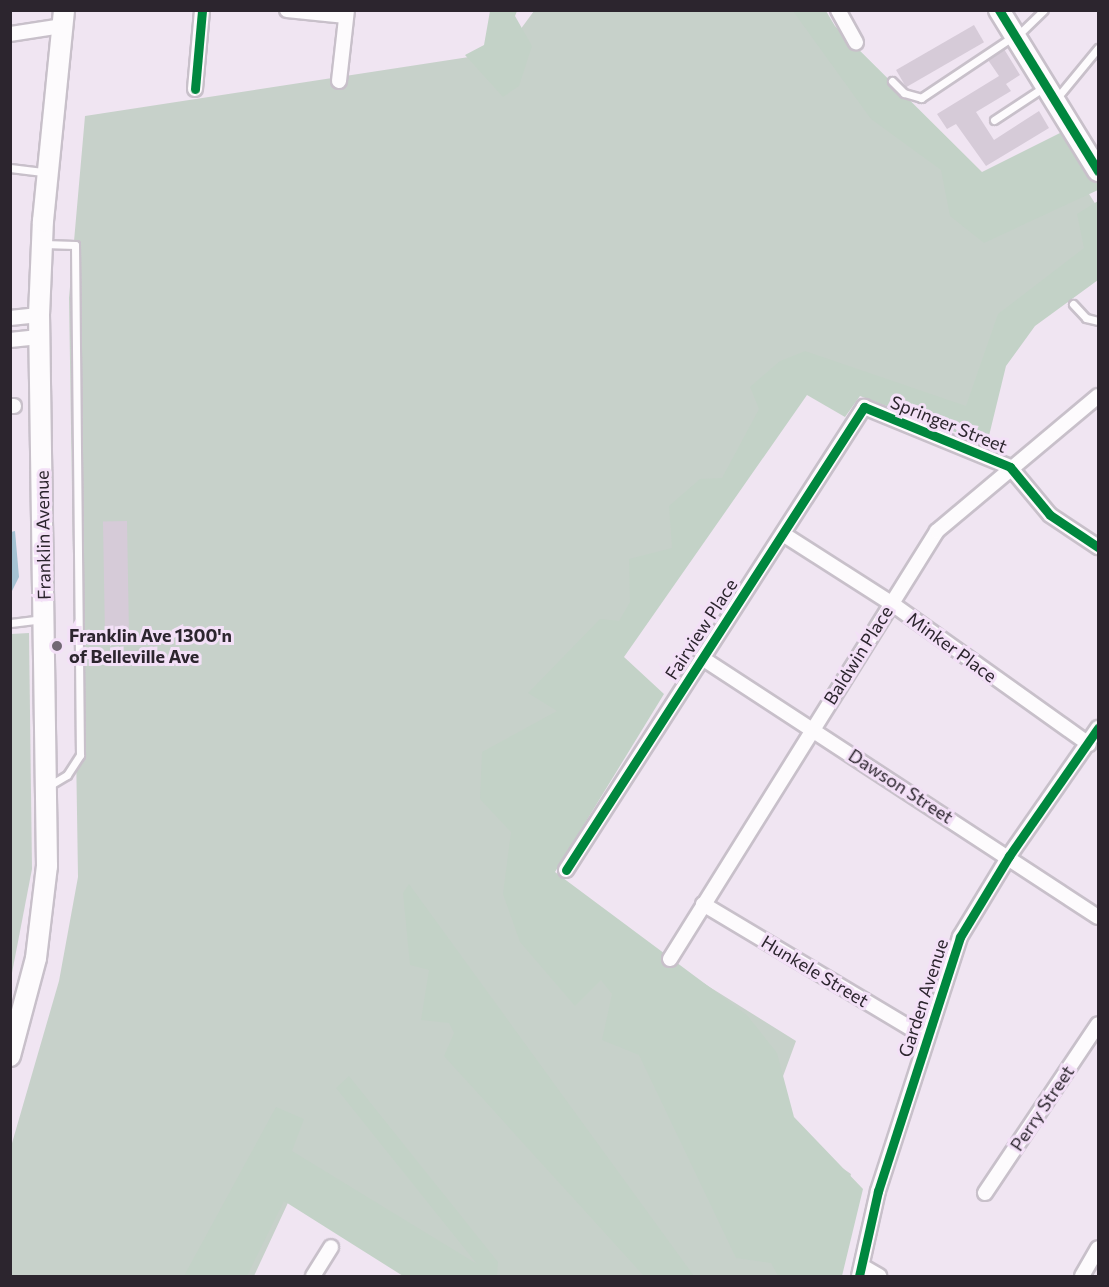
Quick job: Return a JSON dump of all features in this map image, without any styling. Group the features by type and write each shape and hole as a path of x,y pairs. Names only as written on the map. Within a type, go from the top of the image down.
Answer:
{"main road":[{"path":"999,10 1098,167"},
{"name":"Franklin Avenue","path":"10,1056 36,958 44,908 45,619 39,315 42,244 63,18"}],"street":[{"path":"195,89 202,10"},
{"path":"287,10 346,13 339,81"},
{"path":"838,10 856,42"},
{"path":"10,33 63,18"},
{"path":"10,318 39,315"},
{"path":"10,340 39,337"},
{"name":"Baldwin Place","path":"670,959 812,728 946,521 1098,396"},
{"name":"Springer Street","path":"864,407 1010,467 1050,515 1098,547"},
{"name":"Fairview Place","path":"566,870 864,407"},
{"name":"Minker Place","path":"783,534 891,603 1089,744"},
{"name":"Dawson Street","path":"702,658 1009,856 1098,917"},
{"name":"Garden Avenue","path":"861,1271 878,1191 960,937 1009,856 1098,728"},
{"name":"Hunkele Street","path":"703,904 927,1038"},
{"name":"Perry Street","path":"985,1192 1098,1024"},
{"path":"313,1276 331,1247"},
{"path":"1082,1276 1098,1248"},
{"path":"861,1271 879,1276"}],"lane":[{"path":"892,81 904,93 921,98 1015,37 1044,10"},
{"path":"994,120 1050,93 1098,48"},
{"path":"10,168 48,172"},
{"path":"42,244 75,245 80,755 67,775 46,787"},
{"path":"1073,304 1086,318 1098,321"},
{"path":"10,624 45,619"}],"shaded area":[{"path":"798,10 945,168 955,212 1054,139 1098,208 1098,266 1015,324 975,437 859,390 801,385 606,671 540,881 796,1041 768,1117 851,1174 821,1276 421,1276 293,1192 254,1276 11,1276 10,1150 59,981 78,877 69,298 85,116 482,55 506,49 534,11"},
{"path":"29,633 32,869 11,978 11,634"}],"green space":[{"path":"490,11 517,11 515,16 532,46 519,86 503,97 465,55 484,45"},
{"path":"793,11 826,11 835,26 982,172 1062,132 1098,183 1098,190 984,243 950,216 941,170 871,119"},
{"path":"1098,201 1098,280 1035,326 1006,366 987,444 860,396 845,417 807,395 624,657 664,694 555,872 747,1015 777,1053 794,1117 863,1189 842,1276 778,1276 771,1263 736,1258 639,1055 602,1040 612,994 601,980 575,1006 520,942 503,894 511,832 480,799 482,752 557,711 528,693 600,619 619,621 630,602 629,559 672,548 669,506 700,479 722,478 759,409 750,387 780,361 805,351 966,406 998,314 1084,248 1077,214"},
{"path":"409,884 694,1276 644,1276 444,1056 454,1033 449,1023 421,1020 429,970 410,965 403,893"},
{"path":"349,1076 498,1262 497,1276 403,1276 284,1201 247,1276 184,1276 276,1107 304,1119 292,1151 477,1264 336,1088"}],"water":[{"path":"15,531 19,577 11,593 11,532"}],"building":[{"path":"974,25 984,42 906,87 896,70"},
{"path":"1004,49 1020,75 1006,84 1011,91 976,112 994,140 1039,111 1049,128 986,166 956,124 947,129 937,114 999,76 988,60"},
{"path":"103,521 127,521 129,631 105,631"}],"cycle path":[{"path":"195,89 202,10"},
{"path":"999,10 1098,171"},
{"path":"566,870 864,407 1010,467 1050,515 1098,547"},
{"path":"859,1276 878,1191 960,937 1009,856 1098,728"}],"place":[{"name":"Franklin Ave 1300'n of Belleville Ave","path":"57,646"}]}
